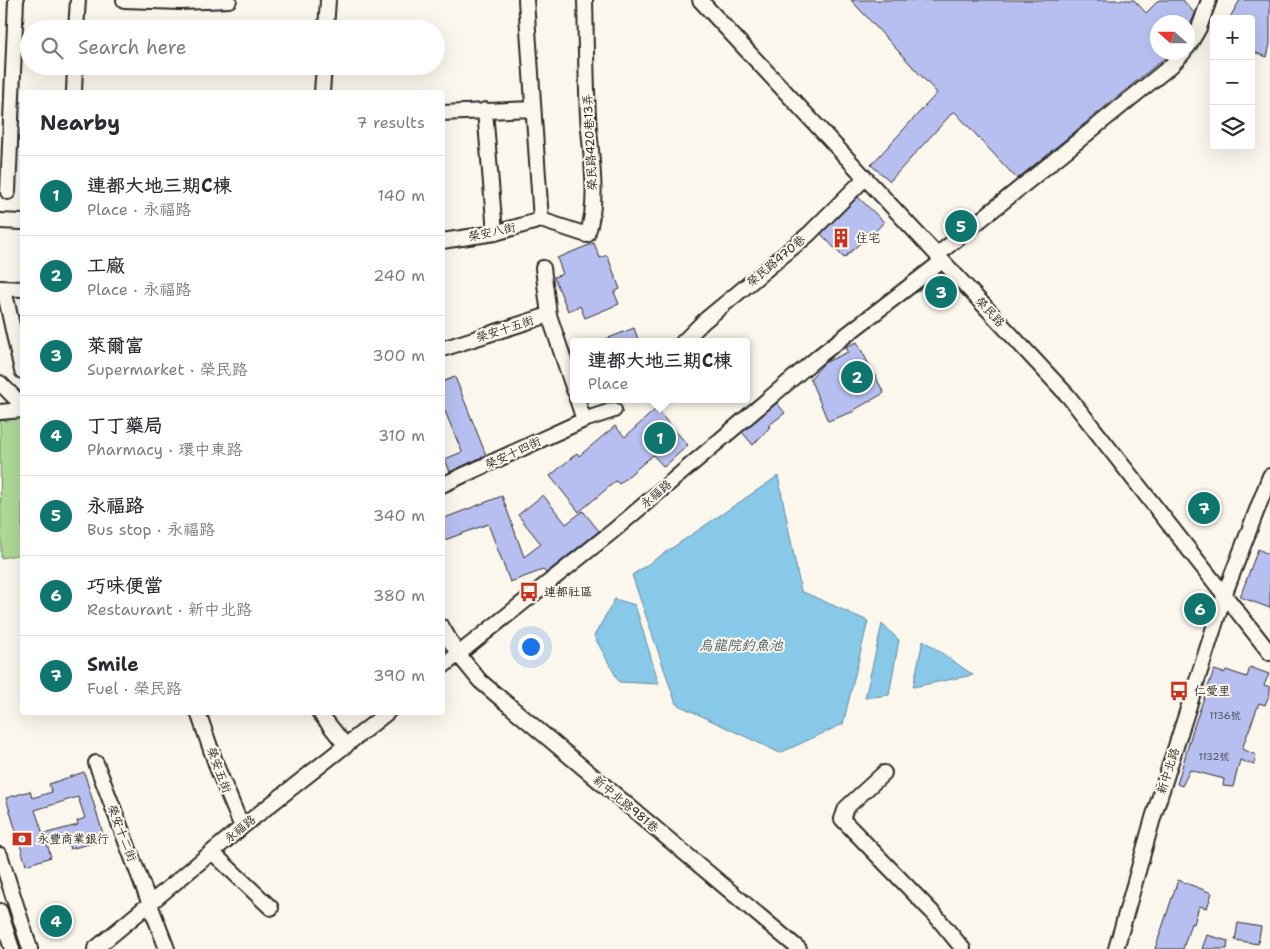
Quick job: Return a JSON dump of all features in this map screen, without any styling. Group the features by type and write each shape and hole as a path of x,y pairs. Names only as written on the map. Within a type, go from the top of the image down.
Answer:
{"street":[{"path":"8,192 16,0"},
{"path":"77,20 78,0"},
{"path":"124,0 229,0"},
{"path":"327,20 328,0"},
{"path":"526,0 541,220"},
{"name":"榮民路420巷13弄","path":"541,220 587,235 591,224 593,195 588,114 585,0"},
{"name":"榮民路","path":"700,0 1069,397 1225,593 1270,653"},
{"path":"1195,35 1209,0"},
{"name":"永福路","path":"445,665 613,531 819,356 942,262 937,255 1177,60"},
{"path":"74,90 75,75"},
{"path":"322,90 323,75"},
{"path":"445,113 532,109"},
{"path":"485,110 495,233"},
{"name":"榮民路470巷","path":"688,338 704,321 809,234 865,178"},
{"name":"榮安八街","path":"445,241 495,233 541,220"},
{"path":"0,222 20,222"},
{"path":"543,268 549,315"},
{"path":"20,289 2,288 20,363"},
{"name":"榮安十五街","path":"445,348 549,315 570,378"},
{"path":"0,383 20,403"},
{"path":"578,403 584,420"},
{"path":"0,412 20,410"},
{"name":"榮安十四街","path":"445,484 584,420 614,410"},
{"name":"新中北路","path":"1116,949 1154,818 1225,593 1270,476"},
{"name":"新中北路981巷","path":"445,632 458,654 480,681 799,949"},
{"name":"榮安五街","path":"199,715 218,770 242,827"},
{"path":"320,715 346,746"},
{"name":"永福路","path":"95,949 242,827 384,715"},
{"name":"榮安十二街","path":"96,763 167,949"},
{"path":"884,773 846,808 842,819 936,916 963,949"},
{"path":"212,852 271,908"},
{"path":"0,855 30,949"},
{"path":"0,911 12,949"}],"green space":[{"path":"20,416 20,554 1,558 0,421"}],"water":[{"name":"烏龍院釣魚池","path":"778,476 801,591 868,621 843,724 780,753 676,704 632,575"},
{"path":"615,599 635,605 659,684 619,682 594,636"},
{"path":"882,624 899,640 889,695 865,698"},
{"path":"923,640 973,675 913,687"}],"building":[{"path":"851,0 1134,0 1146,13 1159,0 1183,0 1195,14 1150,15 1150,60 1162,60 1017,179 954,111 890,181 871,165 937,93"},
{"path":"1240,0 1270,0 1270,44 1267,57 1255,52 1255,15 1231,15"},
{"path":"858,197 884,222 870,237 868,236 844,258 821,234"},
{"path":"594,243 600,258 607,255 620,289 614,292 619,304 585,318 580,306 568,311 554,277 563,274 557,258"},
{"path":"634,328 638,338 609,338"},
{"path":"857,342 884,393 855,411 828,421 810,379 824,363 848,352 846,347"},
{"path":"455,377 486,455 450,472 445,459 462,452 445,411 445,381"},
{"path":"777,403 785,413 768,426 770,427 753,445 742,432"},
{"path":"656,409 688,445 664,467 653,455 619,484 616,481 579,512 550,476 577,453 579,456 615,426 625,437"},
{"path":"543,495 566,524 583,511 599,531 546,573 543,570 510,582 488,524 445,540 445,518 502,496 524,557 541,544 518,515"},
{"path":"1258,549 1270,555 1270,608 1240,597"},
{"path":"1250,667 1269,674 1264,685 1270,687 1270,693 1265,705 1259,703 1242,749 1256,755 1254,765 1240,760 1233,787 1223,786 1224,779 1190,770 1182,786 1177,784 1194,726 1214,670 1224,673 1226,670 1247,677"},
{"path":"84,772 105,840 70,849 66,838 47,844 51,857 26,865 6,798 30,791 32,798 52,792 49,784","holes":["78,797 85,818 77,821 78,825 43,834 35,810"]},
{"path":"1178,880 1212,893 1207,908 1199,906 1194,924 1191,923 1183,949 1155,949"},
{"path":"1238,923 1261,927 1258,944 1235,940"},
{"path":"1207,935 1228,941 1227,949 1202,949"}],"place":[{"name":"永福路","path":"961,226"},
{"name":"住宅","path":"841,238"},
{"name":"萊爾富","path":"941,292"},
{"name":"工廠","path":"857,377"},
{"name":"連都大地三期C棟","path":"660,438"},
{"name":"Smile","path":"1204,508"},
{"name":"連都社區","path":"529,592"},
{"name":"巧味便當","path":"1200,609"},
{"name":"仁愛里","path":"1179,691"},
{"name":"永豐商業銀行","path":"22,839"},
{"name":"丁丁藥局","path":"56,921"}]}
